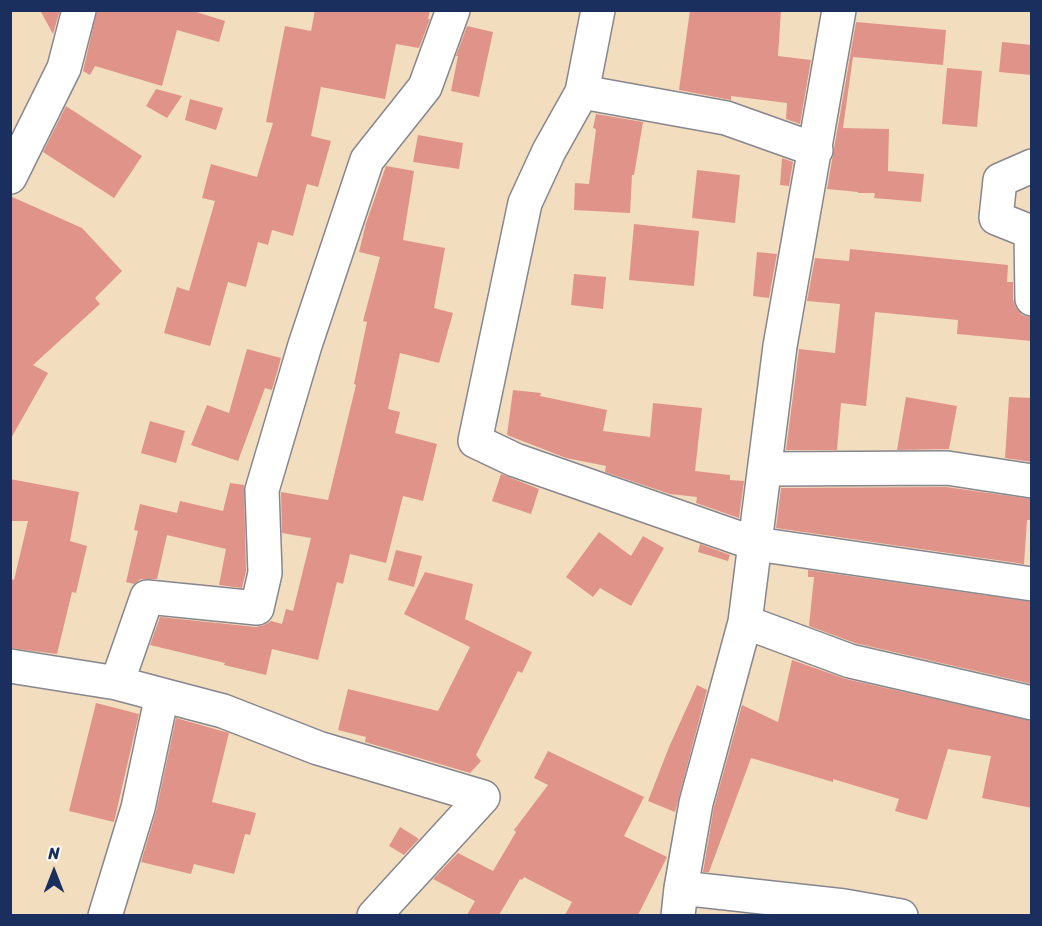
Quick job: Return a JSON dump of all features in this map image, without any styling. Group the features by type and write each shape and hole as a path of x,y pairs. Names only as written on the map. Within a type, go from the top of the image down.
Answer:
{"street":[{"path":"10,177 64,68 79,10"},
{"path":"117,683 147,597 257,608 265,573 262,490 305,345 367,160 425,87 453,10"},
{"path":"598,10 582,92 549,151 525,203 475,441 515,460 756,544 1032,584"},
{"path":"839,10 780,346 745,622 696,803 680,902 844,906 901,915"},
{"path":"582,92 726,118 816,150"},
{"path":"1032,166 1000,180 996,218 1031,232 1032,299"},
{"path":"765,469 947,468 1032,481"},
{"path":"745,622 850,661 1032,703"},
{"path":"10,666 117,683 223,711 318,748 483,797 374,915"},
{"path":"105,915 138,808 162,695"}],"building":[{"path":"40,10 60,10 53,34"},
{"path":"97,10 190,10 225,21 219,42 177,30 162,86 95,66 90,75 83,71"},
{"path":"315,10 430,10 428,19 430,19 419,48 396,44 385,99 321,87 311,136 331,141 318,187 307,184 293,236 272,230 268,245 258,242 246,287 228,282 210,346 164,333 177,287 189,291 215,201 202,198 211,164 257,177 273,123 266,122 285,26 311,31"},
{"path":"690,10 781,10 778,56 811,60 800,124 786,119 787,103 731,96 731,100 679,90"},
{"path":"856,22 946,30 943,65 853,57 843,128 889,129 888,171 924,174 921,202 874,198 875,193 827,189"},
{"path":"467,26 493,32 479,97 451,91 458,56 456,56"},
{"path":"1002,42 1032,45 1032,75 999,72"},
{"path":"947,68 982,71 977,127 942,124"},
{"path":"156,89 182,96 167,118 146,106"},
{"path":"190,99 223,108 216,130 185,120"},
{"path":"66,106 142,156 114,198 43,152"},
{"path":"596,114 643,122 634,175 632,175 630,213 574,210 575,183 589,184"},
{"path":"418,135 463,143 459,169 413,162"},
{"path":"782,158 793,162 789,186 780,185"},
{"path":"386,166 414,171 403,240 445,248 434,308 453,313 439,363 400,353 388,409 400,412 395,433 437,444 423,501 403,496 386,563 350,554 343,584 337,582 318,660 272,649 266,675 150,645 160,617 256,627 271,621 282,624 286,609 293,611 311,538 282,533 281,492 328,500 356,385 354,384 367,322 363,321 380,257 359,252 366,223"},
{"path":"697,170 740,175 735,223 692,218"},
{"path":"10,196 82,228 122,271 95,298 100,304 33,365 48,373 10,440"},
{"path":"634,224 699,231 694,286 629,280"},
{"path":"850,249 1008,265 1007,282 1013,282 1013,299 1016,308 1022,315 1032,318 1032,341 957,334 958,320 875,312 866,406 841,403 837,450 786,450 799,349 835,353 840,304 807,301 815,258 849,261"},
{"path":"757,252 777,254 769,298 753,296"},
{"path":"574,274 606,277 603,309 571,305"},
{"path":"247,349 281,358 272,390 265,388 238,461 191,445 207,405 229,413"},
{"path":"513,390 541,393 540,396 607,410 603,431 650,437 653,403 702,408 695,471 730,475 730,480 744,481 739,518 696,503 697,497 670,494 605,472 606,466 566,458 507,435"},
{"path":"906,397 957,406 949,449 897,450"},
{"path":"1009,397 1032,398 1032,462 1005,458"},
{"path":"150,421 185,431 176,463 141,453"},
{"path":"501,474 539,489 531,514 492,501"},
{"path":"10,479 79,492 70,541 87,546 76,593 72,592 57,654 10,648 10,579 14,580 28,521 10,521"},
{"path":"230,483 244,485 246,571 242,588 219,585 226,549 167,535 157,579 141,579 134,584 126,582 138,531 134,530 140,504 177,513 180,501 223,511"},
{"path":"946,487 1032,499 1032,520 1027,520 1024,564 776,528 781,488"},
{"path":"599,532 631,556 643,536 664,548 631,606 600,588 593,597 566,577"},
{"path":"700,544 730,555 728,561 698,552"},
{"path":"396,550 422,556 414,587 388,580"},
{"path":"808,570 1032,602 1032,684 855,643 809,626 814,577 808,577"},
{"path":"425,572 473,584 465,619 532,652 522,673 518,671 476,755 481,761 470,773 365,742 366,737 338,730 348,689 438,711 470,647 404,614"},
{"path":"792,660 846,679 1032,721 1032,808 982,798 991,756 948,749 927,820 895,811 899,799 751,758 709,872 703,872 714,807 742,705 778,722"},
{"path":"697,685 707,690 675,812 648,801"},
{"path":"96,703 139,714 114,822 69,811"},
{"path":"176,718 229,733 212,802 256,813 250,835 245,834 234,874 194,864 191,874 141,862 156,812"},
{"path":"548,751 644,797 624,836 667,857 638,915 565,915 572,902 524,877 520,879 499,915 467,915 475,901 433,879 458,853 493,871 516,832 514,830 548,785 534,778"},
{"path":"400,827 419,839 404,855 389,846"}]}
